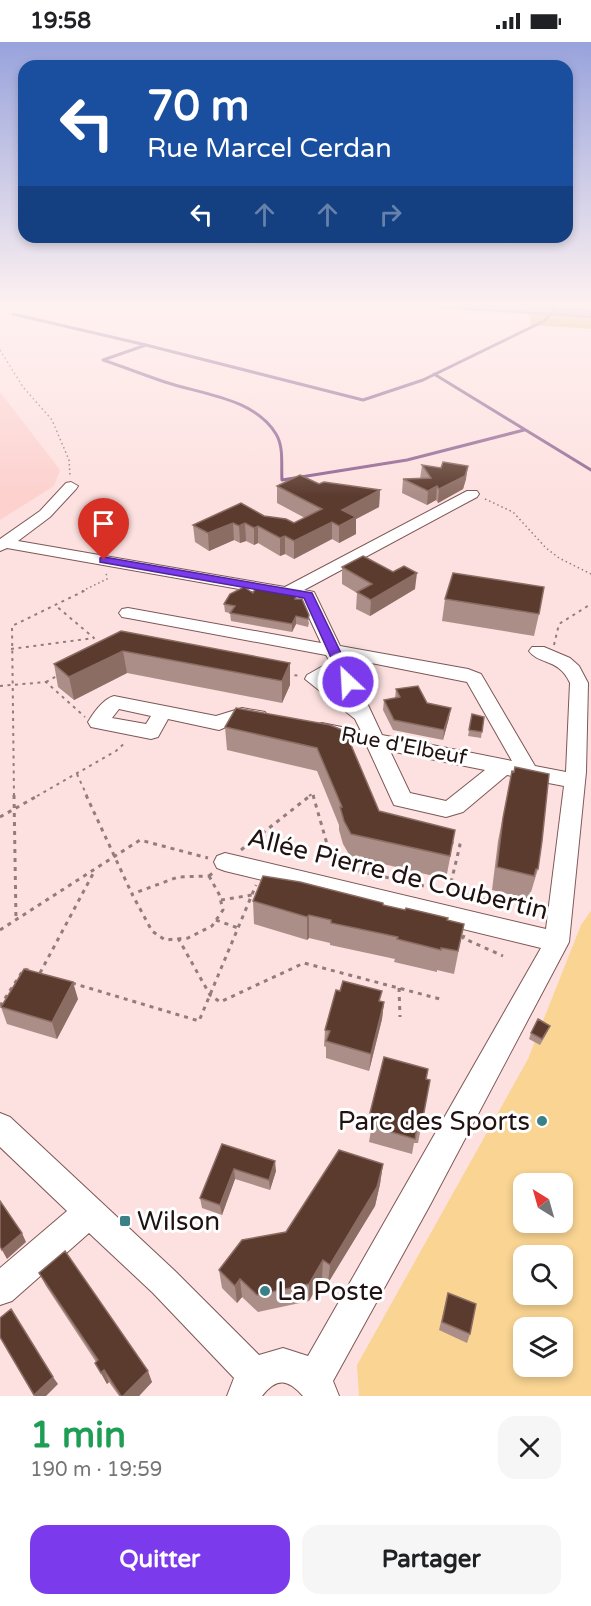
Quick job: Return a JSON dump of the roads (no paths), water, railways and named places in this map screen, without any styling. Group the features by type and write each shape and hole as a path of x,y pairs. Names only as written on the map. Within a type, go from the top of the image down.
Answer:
{"street":[{"path":"2,545 45,514 71,486"},
{"path":"288,592 472,494"},
{"path":"2,545 104,560 308,596 402,800 446,809 455,806 504,766"},
{"path":"128,613 337,657 468,675 474,678 528,771"},
{"path":"0,1127 164,1282 250,1386 267,1368 292,1365 304,1371 318,1388 558,929 575,781 579,683 575,671 547,654"},
{"path":"337,657 314,679 364,716"},
{"path":"163,712 151,732 98,722 114,702 219,723 230,716 241,713 275,720"},
{"name":"Rue d'Elbeuf","path":"308,727 575,781"},
{"name":"Allée Pierre de Coubertin","path":"217,869 261,872 469,921 558,929"},
{"path":"0,1289 90,1212"}],"waterway":[{"path":"129,369 226,399 255,412 267,422 279,439 282,480 407,460 524,430"},
{"path":"241,369 363,400 435,374"},
{"path":"435,374 445,369"},
{"path":"435,374 591,470"}],"place":[{"name":"Parc des Sports","path":"542,1121"},
{"name":"Wilson","path":"125,1221"},
{"name":"La Poste","path":"265,1291"}]}
